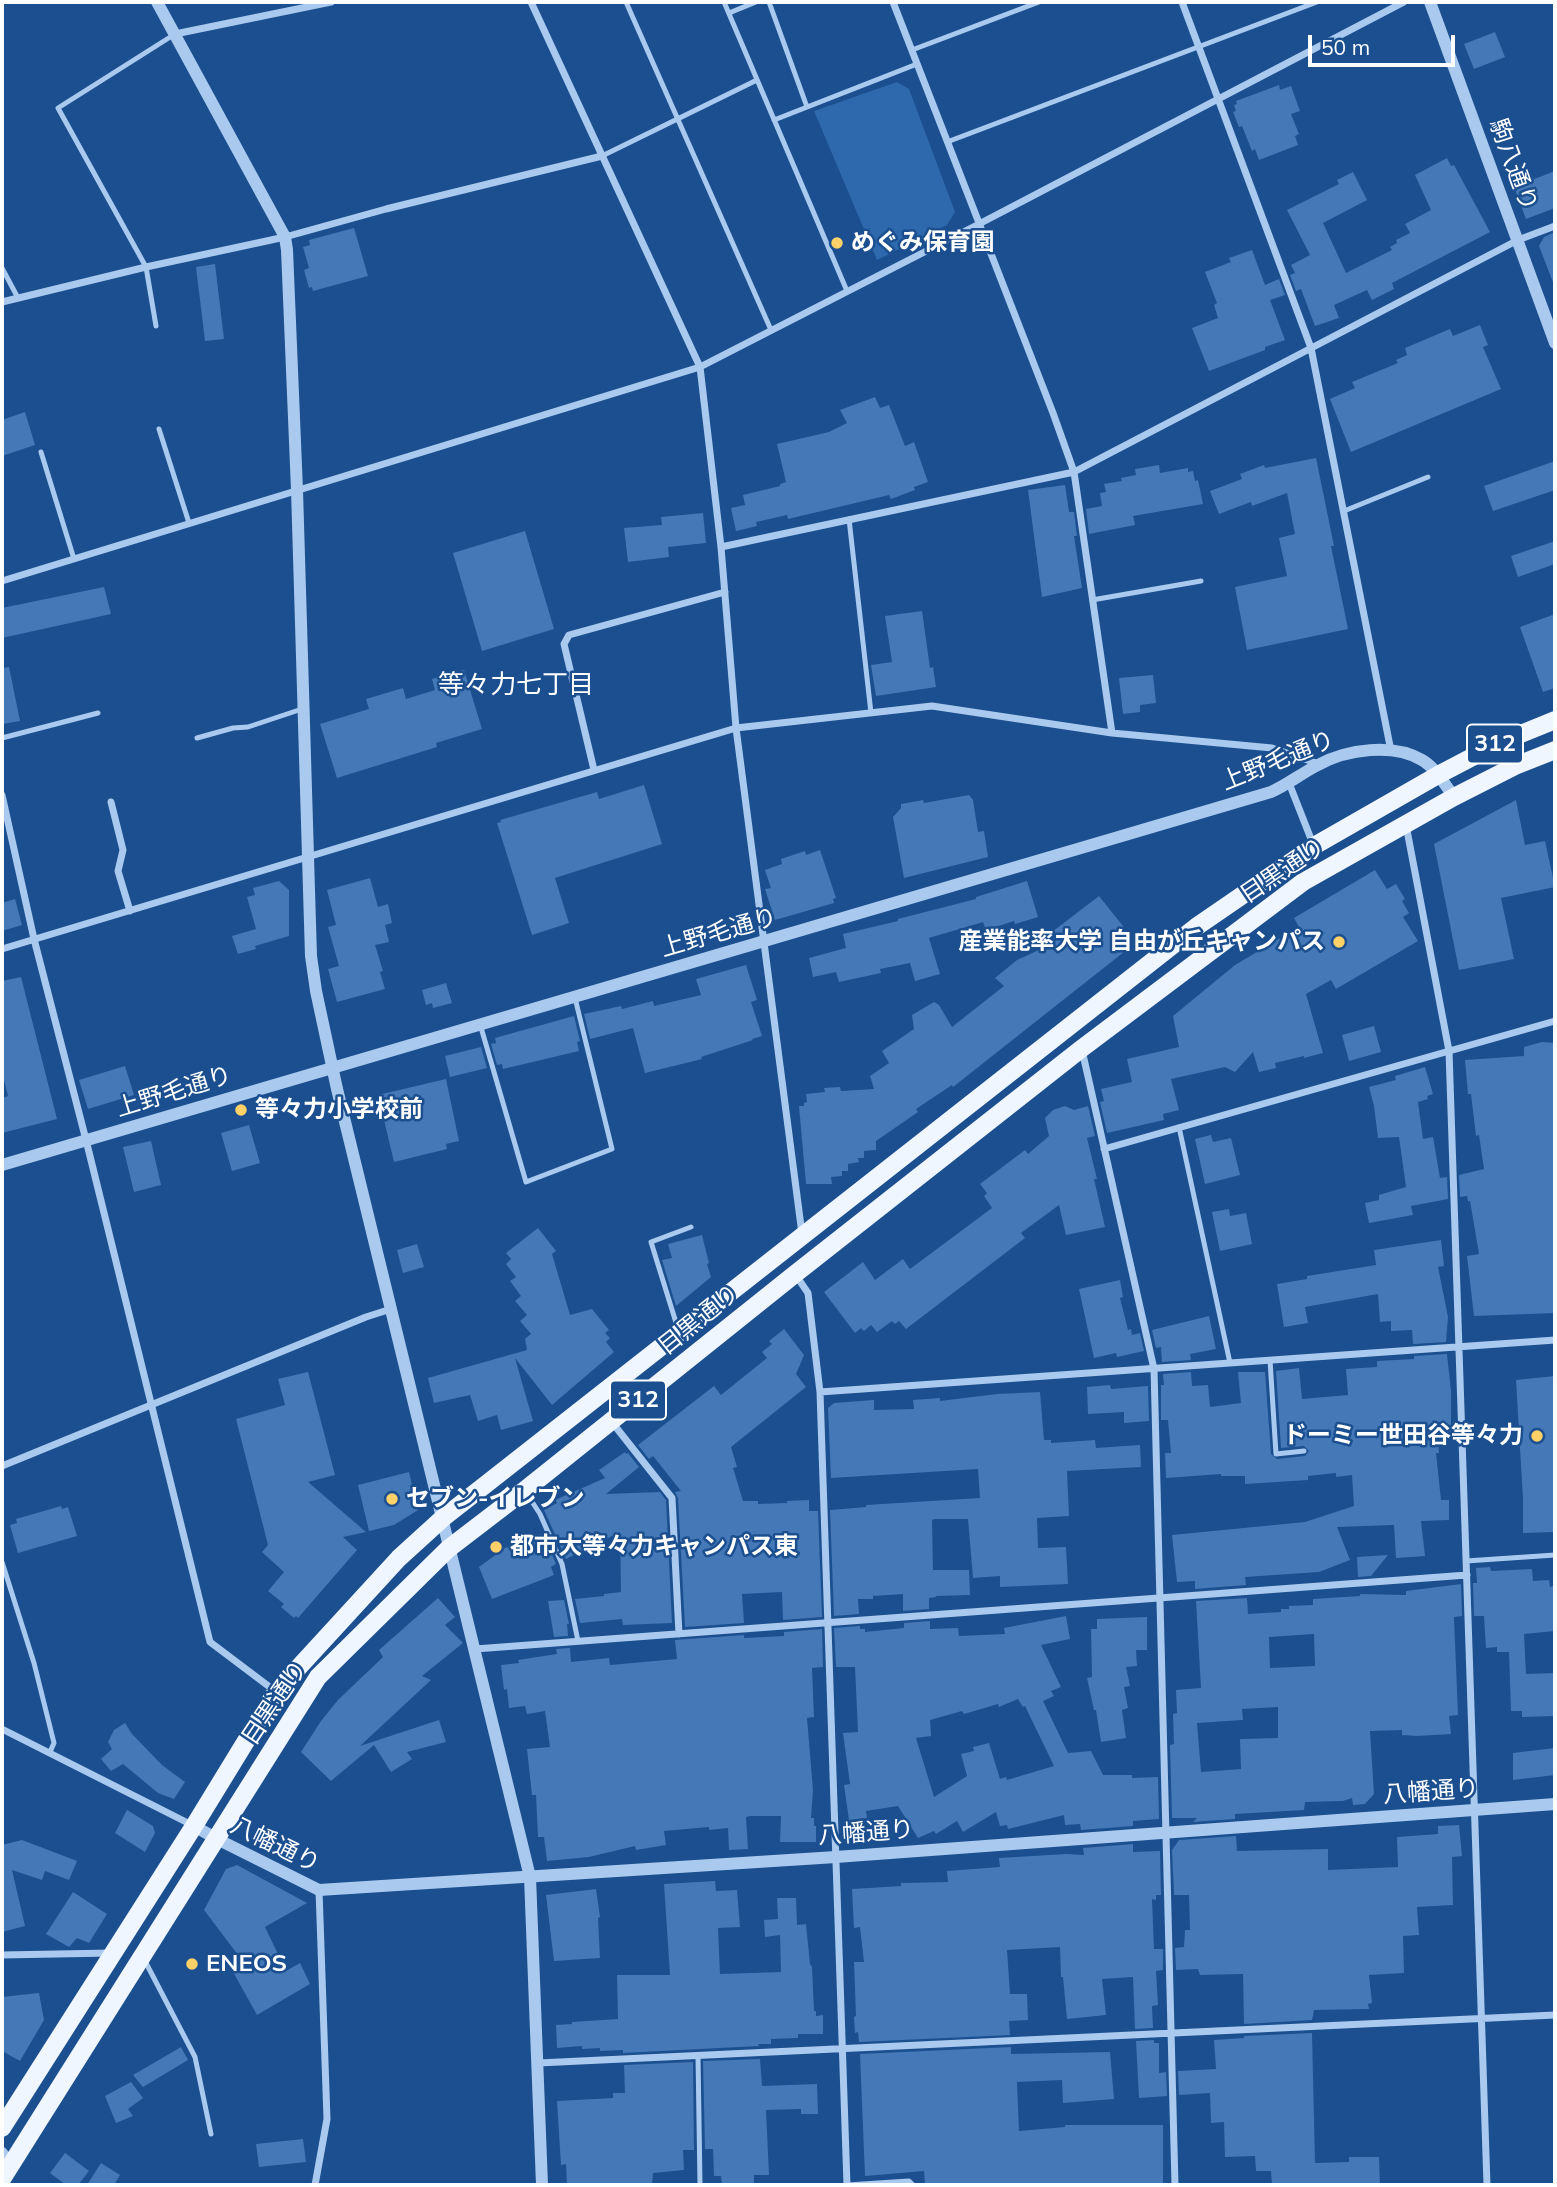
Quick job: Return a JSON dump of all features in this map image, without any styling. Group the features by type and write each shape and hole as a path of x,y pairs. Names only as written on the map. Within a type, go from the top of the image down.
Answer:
{"main road":[{"name":"目黒通り","path":"2,2128 276,1692 399,1558 443,1518 1196,927 1314,845 1501,741 1555,720"},
{"name":"目黒通り","path":"5,2165 217,1839 318,1677 448,1549 1081,1049 1303,882 1454,797 1515,766 1555,750"}],"street":[{"path":"157,2 285,237 298,490 311,956 332,1067 530,1877 542,2185"},
{"path":"175,34 331,2"},
{"path":"531,2 700,367 721,548 736,728 802,1234"},
{"path":"893,2 1074,472 1112,733"},
{"path":"1182,2 1311,348 1391,751"},
{"path":"2,581 700,367 979,225 1404,2"},
{"name":"駒八通り","path":"1430,2 1555,343"},
{"path":"2,302 285,237 386,209 602,156"},
{"path":"721,548 1074,472 1518,240 1555,226"},
{"path":"594,770 564,644 569,635 725,592"},
{"path":"2,949 736,728 932,706 1112,733 1272,748 1319,764"},
{"name":"上野毛通り","path":"2,1166 1271,792 1319,764 1355,753 1391,751 1424,761 1454,797"},
{"path":"1289,783 1314,845"},
{"path":"2,794 6,833 86,1140 152,1404 187,1558 210,1642 276,1692"},
{"path":"111,802 123,850 118,871 130,911"},
{"path":"1406,824 1449,1051 1487,2185"},
{"path":"1104,1149 1555,1021"},
{"path":"1081,1049 1154,1369 1174,2185"},
{"path":"795,1274 808,1293 820,1392 846,2185"},
{"path":"2,1466 366,1317 392,1309"},
{"path":"820,1392 1555,1340"},
{"path":"611,1421 672,1498 679,1634"},
{"path":"475,1649 1467,1575"},
{"path":"2,1729 194,1826"},
{"name":"八幡通り","path":"194,1826 319,1890 836,1857 1555,1804"},
{"path":"315,2185 327,2119 319,1890"},
{"path":"2,1955 112,1953"},
{"path":"537,2063 1555,2015"}],"lane":[{"path":"626,2 771,330"},
{"path":"724,2 847,290"},
{"path":"729,13 756,2"},
{"path":"769,2 807,107"},
{"path":"912,50 1040,2"},
{"path":"947,142 1317,2"},
{"path":"156,326 146,267 58,108 175,34"},
{"path":"774,120 917,64"},
{"path":"602,156 757,80"},
{"path":"2,268 18,298"},
{"path":"159,429 189,523"},
{"path":"41,452 74,559"},
{"path":"1344,511 1428,477"},
{"path":"849,519 872,713"},
{"path":"1092,600 1201,581"},
{"path":"197,738 233,728 248,727 304,708"},
{"path":"2,738 98,713"},
{"path":"480,1024 526,1182 612,1150 574,997"},
{"path":"1179,1127 1230,1363"},
{"path":"679,1332 651,1242 691,1227"},
{"path":"1270,1360 1276,1454 1304,1451"},
{"path":"525,1490 540,1514 562,1564 578,1642"},
{"path":"1466,1562 1555,1555"},
{"path":"2,1562 34,1663 54,1743 50,1752"},
{"path":"141,1955 195,2057 211,2134"},
{"path":"698,2056 700,2185"},
{"path":"846,2185 909,2181 914,2185"}],"shaded area":[{"path":"897,82 909,89 955,212 947,225 877,260 814,111"}],"building":[{"path":"1495,32 1505,57 1474,69 1464,44"},
{"path":"1279,85 1280,90 1291,86 1300,111 1291,114 1299,134 1295,136 1298,145 1259,160 1255,149 1252,151 1242,126 1239,127 1233,112 1236,111 1234,105 1237,104 1236,101"},
{"path":"1447,158 1451,166 1454,165 1490,232 1392,283 1394,289 1372,300 1367,290 1334,305 1339,318 1315,326 1301,289 1296,291 1290,275 1295,273 1291,265 1310,255 1287,210 1339,184 1337,180 1353,172 1367,200 1323,223 1346,273 1392,250 1390,247 1397,243 1396,240 1410,233 1405,224 1431,210 1415,175"},
{"path":"1555,171 1555,208 1526,219 1514,187"},
{"path":"354,228 368,276 313,291 312,287 309,288 304,270 309,268 303,247 310,245 309,240"},
{"path":"1555,232 1554,285 1539,246 1544,237"},
{"path":"1252,250 1265,285 1279,279 1285,295 1270,300 1285,340 1209,371 1192,328 1218,318 1214,305 1217,303 1205,272 1231,262 1229,258"},
{"path":"215,264 224,339 205,341 196,267"},
{"path":"1480,325 1488,345 1483,347 1501,389 1351,452 1330,399 1355,388 1352,382 1398,363 1396,360 1407,355 1405,348 1450,329 1453,336"},
{"path":"875,397 880,408 889,405 905,446 914,442 928,482 891,499 889,495 788,519 787,515 756,522 757,526 736,531 731,508 745,505 743,495 786,482 777,444 829,432 847,423 840,410"},
{"path":"25,412 35,445 2,456 2,420"},
{"path":"1316,458 1348,629 1247,650 1235,587 1287,576 1279,538 1295,534 1287,493 1219,514 1210,491 1242,479 1240,474 1264,465 1265,468"},
{"path":"1555,461 1555,490 1493,511 1484,486"},
{"path":"1159,465 1160,473 1188,468 1188,472 1193,471 1195,481 1198,480 1203,504 1133,516 1135,525 1089,534 1086,509 1102,506 1100,493 1106,492 1104,484 1136,475 1135,469"},
{"path":"1065,485 1069,512 1074,512 1077,536 1074,536 1082,588 1042,597 1028,490"},
{"path":"703,513 706,543 668,547 669,557 628,562 624,528 662,525 661,517"},
{"path":"525,531 554,629 482,651 453,553"},
{"path":"1555,541 1555,564 1518,577 1511,556"},
{"path":"104,587 111,614 2,638 2,608"},
{"path":"922,611 930,668 933,667 936,687 876,696 871,665 892,662 885,616"},
{"path":"1555,614 1555,688 1543,692 1520,627"},
{"path":"9,667 20,721 2,724 2,668"},
{"path":"464,670 482,729 436,743 437,747 337,778 320,724 369,709 366,699 403,688 406,699 435,690 432,679"},
{"path":"1153,675 1156,703 1140,705 1140,712 1123,714 1119,678"},
{"path":"644,785 662,844 555,878 569,923 532,935 497,823 597,792 599,799"},
{"path":"969,795 973,800 978,832 984,831 988,857 904,878 893,817 901,804"},
{"path":"1516,800 1525,845 1545,841 1555,887 1501,898 1514,959 1459,970 1434,844"},
{"path":"820,850 836,898 833,899 834,903 775,920 765,889 771,888 765,870 782,864 781,859 805,851 806,855"},
{"path":"1375,870 1387,889 1396,884 1409,913 1403,917 1418,941 1336,989 1331,980 1306,994 1323,1053 1275,1063 1276,1068 1259,1072 1253,1052 1235,1072 1225,1067 1171,1079 1179,1110 1163,1114 1164,1120 1107,1133 1100,1102 1104,1101 1101,1089 1132,1082 1127,1059 1179,1047 1173,1016 1235,965 1299,927 1294,918"},
{"path":"370,878 378,907 388,904 392,923 385,925 389,942 375,945 385,989 337,1002 328,969 339,966 328,927 336,925 327,890"},
{"path":"279,881 289,890 289,936 238,954 232,936 256,929 247,897 255,895 253,888"},
{"path":"1027,881 1038,917 986,930 983,922 929,938 940,974 915,981 910,963 880,969 881,973 839,982 836,972 813,977 809,958 846,948 843,934 976,899"},
{"path":"1099,896 1123,926 1130,939 1129,948 953,1087 952,1085 916,1109 918,1112 876,1141 876,1150 864,1151 864,1158 858,1158 859,1162 848,1164 848,1171 842,1171 842,1176 831,1177 832,1184 806,1184 799,1106 804,1106 807,1102 806,1094 825,1092 824,1088 840,1087 841,1091 874,1089 870,1076 889,1063 882,1051 914,1029 912,1015 934,1002 939,1005 952,1027 1004,986 995,978 1017,960 1054,943 1052,932"},
{"path":"15,899 22,925 2,931 2,903"},
{"path":"746,965 757,1000 751,1002 762,1036 701,1057 702,1059 645,1073 633,1028 590,1039 584,1014 621,1006 622,1009 653,1001 654,1006 701,995 696,979"},
{"path":"21,977 57,1119 2,1133 2,1098 8,1096 2,1072 2,981"},
{"path":"446,983 452,1003 433,1008 432,1003 426,1005 422,990"},
{"path":"574,1016 580,1041 577,1042 579,1051 503,1069 502,1064 497,1065 491,1044 496,1043 495,1038"},
{"path":"1374,1026 1381,1052 1349,1061 1342,1035"},
{"path":"1542,1042 1555,1043 1555,1313 1474,1316 1467,1256 1479,1254 1470,1201 1467,1196 1460,1197 1459,1175 1484,1169 1479,1135 1476,1136 1471,1094 1468,1094 1465,1060 1524,1056 1524,1047"},
{"path":"481,1047 487,1068 450,1077 445,1056"},
{"path":"125,1066 134,1095 88,1109 79,1080"},
{"path":"1425,1067 1433,1094 1418,1102 1423,1139 1433,1137 1440,1178 1447,1177 1448,1199 1411,1206 1413,1215 1369,1223 1365,1203 1379,1200 1379,1195 1406,1187 1399,1137 1378,1138 1369,1087 1396,1080 1395,1076"},
{"path":"446,1079 459,1141 446,1144 447,1149 394,1162 378,1095"},
{"path":"1065,1106 1074,1110 1088,1106 1095,1136 1087,1138 1105,1227 1066,1235 1059,1205 1021,1233 1025,1238 906,1329 899,1321 895,1324 892,1321 877,1332 871,1325 864,1331 861,1328 855,1333 824,1292 863,1262 875,1280 903,1259 910,1269 992,1208 984,1196 987,1193 980,1184 1025,1150 1028,1154 1049,1136 1045,1118 1053,1110"},
{"path":"249,1125 260,1163 232,1171 221,1133"},
{"path":"1211,1135 1213,1142 1231,1138 1240,1175 1205,1184 1195,1139"},
{"path":"151,1141 161,1185 134,1192 123,1147"},
{"path":"1229,1209 1230,1216 1246,1213 1252,1244 1220,1251 1212,1212"},
{"path":"538,1228 556,1251 552,1254 570,1315 592,1309 609,1330 605,1333 610,1338 606,1342 614,1352 552,1405 515,1358 533,1421 501,1430 497,1415 478,1421 470,1395 434,1403 428,1378 527,1350 525,1339 531,1334 520,1321 527,1315 515,1301 521,1296 510,1281 516,1277 506,1264 511,1259 506,1253"},
{"path":"702,1235 711,1277 676,1306 662,1260 672,1258 668,1244"},
{"path":"1441,1240 1444,1266 1438,1267 1448,1317 1446,1342 1413,1344 1412,1330 1391,1331 1391,1321 1380,1322 1378,1294 1305,1307 1308,1323 1284,1327 1277,1284 1307,1279 1307,1276 1376,1265 1374,1250"},
{"path":"417,1244 424,1267 403,1273 397,1250"},
{"path":"1120,1280 1123,1297 1120,1298 1128,1330 1131,1329 1132,1335 1140,1333 1144,1351 1117,1357 1116,1353 1094,1358 1079,1289"},
{"path":"1209,1316 1216,1349 1190,1354 1191,1360 1162,1362 1161,1347 1156,1348 1152,1330"},
{"path":"784,1329 804,1355 796,1374 806,1387 731,1447 737,1467 733,1468 743,1501 758,1501 758,1504 809,1500 809,1511 818,1511 822,1617 783,1620 782,1592 742,1594 744,1623 685,1627 678,1498 675,1492 681,1491 653,1456 649,1459 638,1445 714,1386 721,1395 767,1358 762,1352 772,1344 769,1341"},
{"path":"1447,1354 1451,1432 1437,1433 1439,1453 1436,1453 1441,1500 1449,1500 1449,1520 1421,1521 1425,1556 1396,1558 1394,1525 1337,1527 1350,1560 1319,1572 1245,1577 1246,1585 1195,1589 1195,1581 1177,1582 1172,1535 1305,1522 1354,1506 1352,1475 1336,1477 1336,1473 1308,1476 1308,1480 1245,1484 1245,1476 1221,1474 1166,1478 1165,1453 1171,1453 1168,1420 1161,1420 1163,1374 1191,1372 1192,1386 1208,1385 1210,1407 1241,1403 1238,1372 1265,1372 1271,1454 1277,1459 1305,1456 1309,1451 1304,1446 1281,1448 1276,1371 1299,1368 1302,1399 1348,1395 1346,1369 1377,1367 1377,1361"},
{"path":"308,1372 335,1475 308,1482 366,1532 343,1537 357,1550 298,1618 294,1618 281,1607 284,1604 268,1591 284,1572 262,1552 268,1545 236,1419 285,1405 278,1379"},
{"name":"ドーミー世田谷等々力","path":"1555,1376 1555,1532 1523,1533 1516,1380"},
{"path":"1110,1385 1111,1389 1148,1386 1149,1421 1124,1423 1124,1412 1088,1414 1087,1387"},
{"path":"1040,1392 1044,1440 1051,1440 1051,1443 1095,1440 1096,1448 1140,1445 1141,1467 1067,1471 1069,1516 1037,1518 1038,1548 1066,1547 1068,1584 1000,1587 1000,1576 973,1578 968,1519 935,1519 932,1520 933,1570 969,1570 970,1595 936,1596 929,1598 929,1609 903,1611 903,1594 873,1596 873,1599 858,1599 859,1614 834,1616 830,1510 866,1505 980,1498 978,1469 831,1478 828,1408 834,1403 874,1400 874,1410 914,1409 913,1400 940,1398 940,1401"},
{"path":"625,1452 639,1467 606,1494 660,1492 666,1500 672,1623 623,1625 622,1619 580,1623 575,1599 621,1592 620,1532 566,1559 544,1510 557,1503 555,1500 605,1478 599,1470"},
{"path":"409,1472 418,1510 394,1525 369,1531 358,1485"},
{"path":"61,1506 62,1509 68,1507 77,1536 18,1553 10,1525 17,1523 16,1519"},
{"path":"543,1533 556,1564 551,1567 554,1575 492,1599 479,1567 505,1548"},
{"path":"1388,1555 1371,1576 1358,1577 1357,1557"},
{"path":"1490,1567 1491,1571 1532,1569 1533,1581 1549,1580 1550,1587 1555,1585 1555,1631 1524,1634 1526,1674 1555,1673 1555,1716 1522,1717 1522,1711 1511,1711 1509,1652 1497,1652 1497,1647 1486,1648 1484,1616 1474,1616 1473,1583 1477,1583 1476,1568"},
{"path":"1461,1584 1462,1616 1454,1617 1458,1715 1449,1716 1451,1734 1417,1736 1402,1735 1402,1730 1370,1731 1374,1794 1365,1804 1353,1805 1352,1798 1343,1801 1305,1802 1304,1810 1235,1814 1235,1819 1193,1822 1197,1818 1172,1818 1170,1745 1174,1744 1173,1714 1177,1713 1176,1690 1201,1688 1196,1601 1247,1598 1248,1614 1281,1612 1281,1609 1289,1609 1289,1606 1313,1605 1313,1599 1360,1594 1406,1595 1406,1591","holes":["1314,1634 1315,1666 1270,1668 1269,1637","1278,1707 1278,1738 1240,1739 1241,1769 1201,1772 1197,1723 1243,1720 1242,1709"]},
{"path":"438,1598 455,1617 445,1625 463,1643 422,1676 431,1680 360,1746 439,1720 446,1742 407,1752 412,1759 391,1772 374,1745 331,1781 301,1752 338,1700 383,1657 379,1650"},
{"path":"564,1600 569,1624 568,1636 554,1637 548,1601"},
{"path":"1066,1616 1070,1639 1041,1645 1061,1687 1051,1691 1054,1696 1043,1701 1068,1753 1091,1751 1103,1775 1158,1777 1159,1819 1133,1821 1133,1826 1081,1830 1080,1824 1065,1825 1064,1815 1008,1829 1007,1825 1000,1826 996,1812 963,1832 957,1821 936,1834 934,1831 918,1838 898,1806 866,1811 867,1818 849,1820 844,1785 850,1784 843,1733 858,1732 855,1667 836,1667 834,1628 860,1626 865,1632 904,1628 904,1623 930,1621 930,1629 958,1628 959,1636 1005,1634 1004,1628","holes":["1018,1699 1023,1707 1025,1706 1054,1766 1007,1780 1006,1777 1000,1779 989,1743 973,1747 974,1751 961,1754 967,1776 934,1797 916,1738 931,1736 930,1720 998,1704 999,1707"]},
{"path":"1147,1617 1147,1650 1136,1650 1137,1666 1126,1667 1130,1686 1124,1687 1128,1708 1122,1710 1126,1738 1101,1742 1087,1678 1092,1677 1091,1629 1097,1629 1097,1619"},
{"path":"822,1629 823,1667 812,1668 814,1717 807,1718 813,1790 811,1818 814,1818 816,1826 816,1842 780,1842 781,1816 750,1816 746,1817 748,1849 729,1850 728,1828 709,1830 709,1827 664,1831 666,1845 636,1850 635,1846 589,1857 547,1861 544,1837 538,1837 536,1795 532,1795 527,1749 550,1747 545,1711 527,1714 525,1706 509,1708 501,1665 557,1654 556,1649 570,1648 571,1662 609,1658 610,1665 677,1659 675,1640 744,1635 744,1638 784,1636 784,1632"},
{"path":"125,1723 162,1765 185,1782 174,1799 158,1793 123,1764 111,1771 101,1759 112,1749 108,1742 114,1730"},
{"path":"1555,1748 1555,1775 1513,1780 1513,1753"},
{"path":"127,1810 153,1826 155,1833 145,1852 115,1833"},
{"path":"1459,1825 1462,1856 1452,1857 1453,1905 1417,1907 1419,1935 1403,1936 1404,1973 1369,1975 1372,2003 1368,2004 1369,2009 1314,2010 1312,2020 1244,2024 1243,1974 1200,1975 1198,1969 1176,1970 1175,1948 1184,1947 1185,1930 1190,1930 1189,1895 1174,1895 1172,1850 1179,1840 1236,1836 1237,1851 1328,1849 1328,1870 1398,1867 1397,1837 1438,1834 1438,1826"},
{"path":"22,1840 77,1861 69,1880 45,1871 42,1880 12,1870 25,1926 2,1932 2,1845"},
{"path":"1133,1844 1133,1852 1160,1851 1161,1895 1156,1895 1156,1900 1152,1899 1154,1949 1163,1949 1163,1970 1156,1971 1158,2005 1152,2006 1153,2028 1135,2029 1133,1977 1102,1979 1106,2015 1067,2019 1060,1947 1007,1950 1010,1994 1027,1994 1028,2020 1009,2021 1010,2035 859,2042 858,2032 855,2033 854,2017 854,1962 864,1962 860,1927 854,1928 852,1889 901,1886 901,1883 948,1882 947,1871 1000,1867 999,1858 1084,1855 1083,1848"},
{"path":"237,1865 307,1903 265,1927 286,1971 300,1963 310,1984 257,2015 227,1961 238,1955 204,1910 226,1869"},
{"path":"715,1881 716,1891 737,1890 740,1927 718,1928 720,1974 781,1972 780,1935 765,1937 764,1920 778,1919 777,1898 796,1898 797,1925 806,1924 814,2011 816,2016 823,2015 823,2034 798,2034 798,2038 771,2039 771,2044 758,2044 759,2046 623,2053 623,2050 582,2049 582,2046 557,2048 556,2025 618,2019 617,1975 670,1975 664,1884"},
{"path":"596,1889 600,1917 600,1958 554,1961 546,1895"},
{"path":"73,1892 107,1914 89,1943 77,1938 69,1947 46,1934"},
{"path":"39,1993 44,2020 20,2061 2,2051 2,1997"},
{"path":"1312,2033 1315,2163 1349,2162 1349,2157 1379,2157 1380,2185 1272,2185 1271,2171 1256,2171 1255,2156 1225,2157 1224,2122 1211,2123 1210,2093 1179,2095 1178,2071 1216,2069 1214,2040"},
{"path":"1154,2040 1154,2043 1159,2043 1159,2073 1166,2072 1167,2096 1139,2098 1136,2041"},
{"path":"181,2047 188,2060 143,2087 133,2075"},
{"path":"1011,2047 1011,2054 1110,2052 1114,2099 1063,2103 1062,2080 1017,2082 1019,2131 1065,2125 1163,2125 1163,2185 925,2185 924,2171 865,2176 860,2054"},
{"path":"760,2059 762,2086 817,2084 818,2114 801,2114 801,2109 766,2110 769,2175 754,2175 754,2185 722,2185 721,2176 714,2176 713,2149 705,2149 703,2061"},
{"path":"693,2062 694,2150 683,2150 684,2170 653,2173 652,2185 567,2185 566,2164 561,2165 557,2101 613,2098 613,2093 625,2093 624,2065"},
{"path":"131,2082 143,2098 128,2109 133,2116 116,2123 105,2096"},
{"path":"303,2139 306,2162 259,2167 256,2144"},
{"path":"65,2153 89,2171 78,2185 66,2185 50,2173"},
{"path":"101,2163 120,2175 114,2185 87,2185"}],"place":[{"name":"めぐみ保育園","path":"837,243"},
{"name":"産業能率大学 自由が丘キャンパス","path":"1339,942"},
{"name":"等々力小学校前","path":"241,1110"},
{"name":"ドーミー世田谷等々力","path":"1537,1436"},
{"name":"セブン-イレブン","path":"392,1499"},
{"name":"都市大等々力キャンパス東","path":"496,1547"},
{"name":"ENEOS","path":"192,1964"}],"district":[{"name":"等々力七丁目","path":"516,685"}]}
